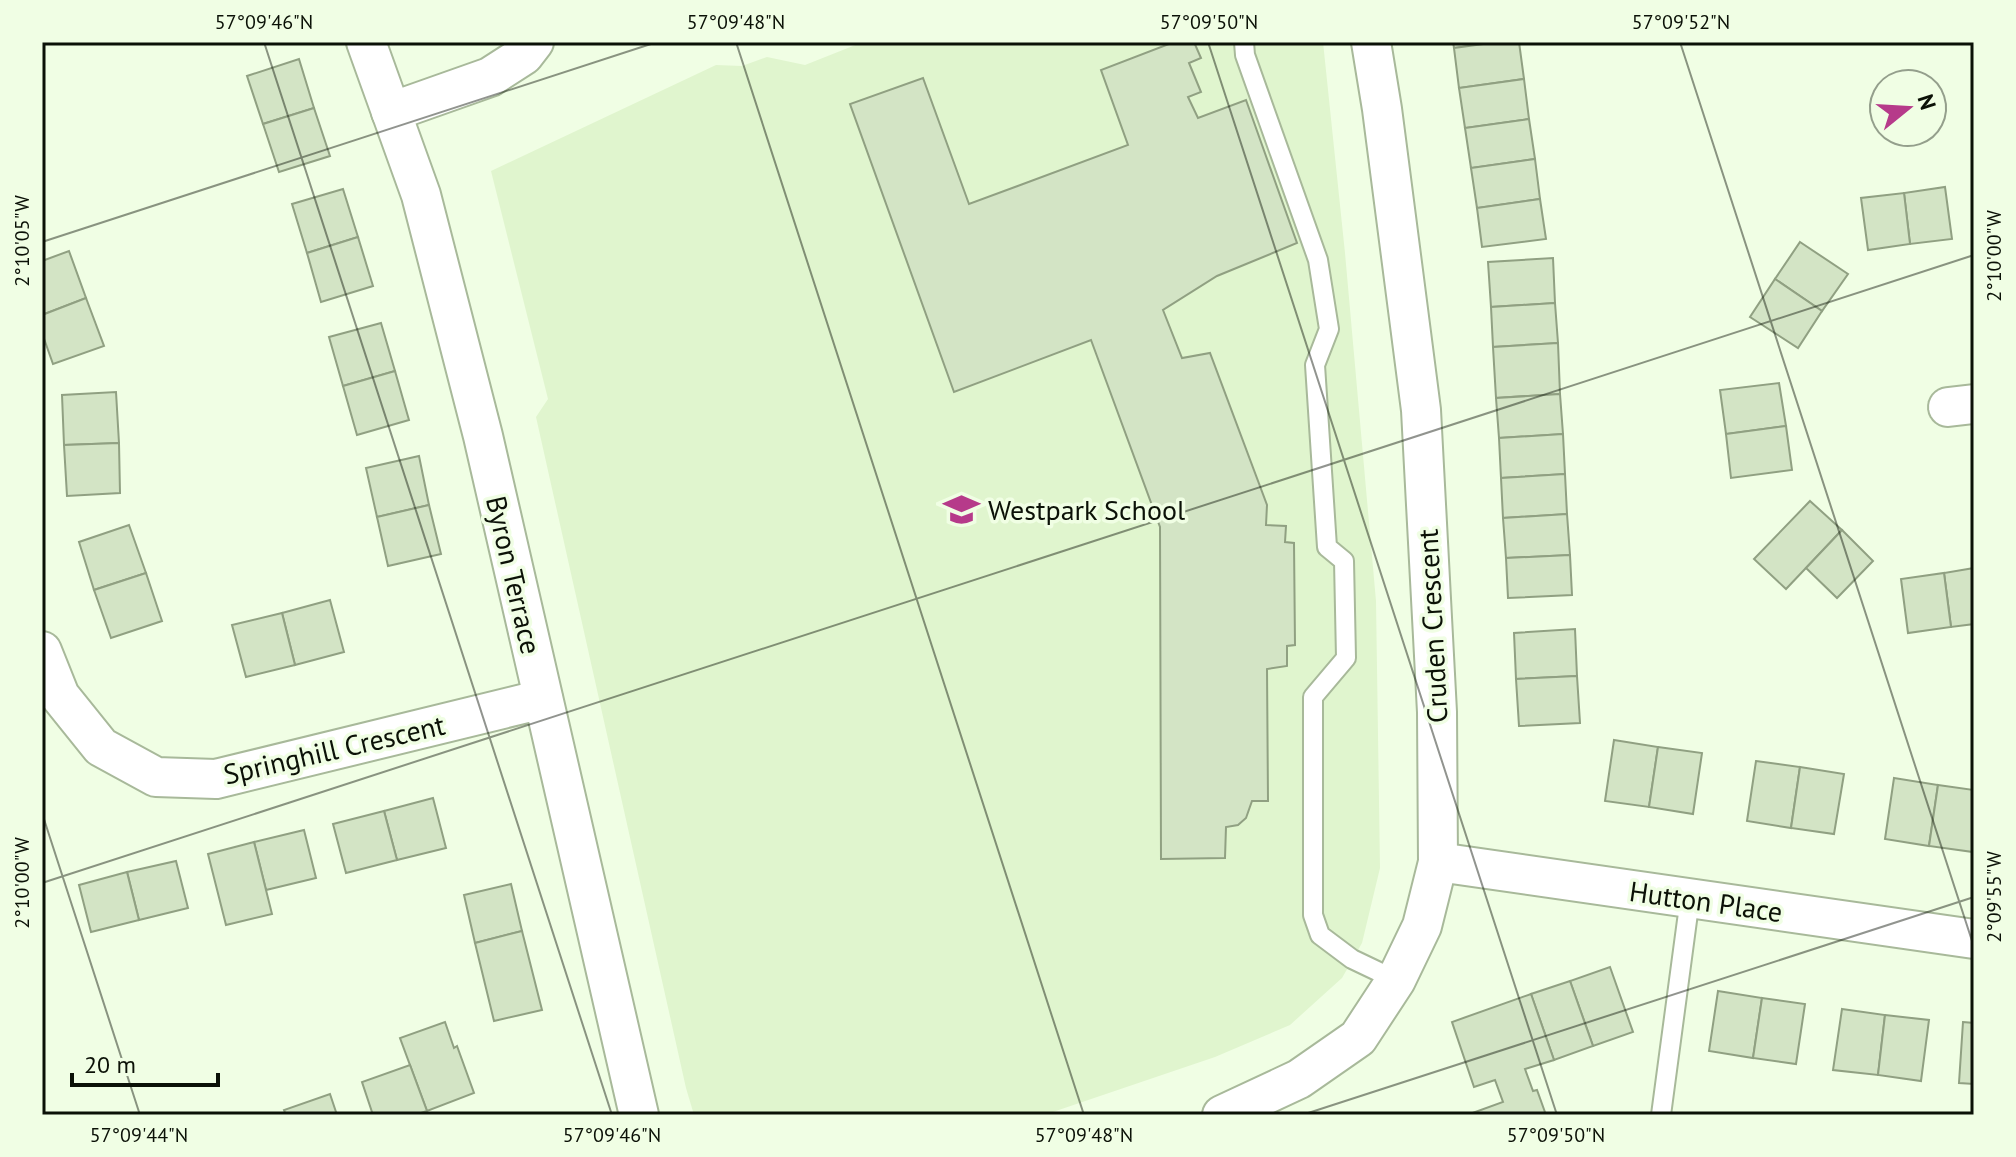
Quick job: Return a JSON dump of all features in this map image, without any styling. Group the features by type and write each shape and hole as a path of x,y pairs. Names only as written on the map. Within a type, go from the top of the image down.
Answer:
{"street":[{"name":"Byron Terrace","path":"366,42 421,195 483,436 639,1115"},
{"path":"391,112 490,77 524,55 534,42"},
{"name":"Cruden Crescent","path":"1222,1115 1299,1079 1358,1038 1396,980 1422,926 1438,862 1437,712 1421,410 1371,42"},
{"name":"Springhill Crescent","path":"42,651 60,696 101,747 156,777 216,779 543,699"},
{"name":"Hutton Place","path":"1438,862 1974,939"}],"lane":[{"path":"1244,42 1245,55 1318,260 1329,329 1315,365 1327,547 1344,561 1346,658 1313,697 1313,915 1320,935 1352,959 1396,980"},
{"path":"1661,1115 1690,898"}],"shaded area":[{"name":"Westpark School","path":"863,42 1323,42 1376,601 1380,868 1362,943 1342,978 1290,1025 1215,1057 1044,1115 694,1115 536,417 548,399 491,171 716,65 742,66 767,57 805,65"}],"building":[{"path":"1174,42 1194,42 1201,58 1189,63 1201,92 1188,97 1198,118 1246,100 1297,243 1217,276 1163,310 1182,358 1210,353 1267,505 1266,525 1286,526 1285,542 1294,543 1295,645 1287,646 1287,666 1267,669 1268,801 1252,801 1246,818 1238,825 1226,827 1225,858 1161,859 1160,527 1091,340 954,392 850,104 923,78 969,204 1128,145 1101,70"},
{"path":"1453,42 1498,42 1454,48"},
{"path":"1519,42 1524,79 1459,88 1454,48"},
{"path":"299,59 314,108 263,124 247,76"},
{"path":"1524,79 1529,119 1465,128 1459,88"},
{"path":"314,108 330,156 279,172 263,124"},
{"path":"1529,119 1535,159 1471,168 1465,128"},
{"path":"1535,159 1540,199 1477,208 1471,168"},
{"path":"1945,187 1952,239 1910,244 1904,193"},
{"path":"343,189 358,237 307,253 292,204"},
{"path":"1904,193 1910,244 1868,250 1861,198"},
{"path":"1540,199 1546,239 1482,247 1477,208"},
{"path":"358,237 373,286 321,302 307,253"},
{"path":"1800,242 1848,274 1822,311 1775,279"},
{"path":"69,251 86,298 42,315 42,261"},
{"path":"1553,258 1555,303 1491,307 1488,262"},
{"path":"1775,279 1822,311 1798,348 1750,317"},
{"path":"86,298 104,346 53,364 42,333 42,315"},
{"path":"1555,303 1558,343 1493,347 1491,307"},
{"path":"381,323 395,371 343,386 329,337"},
{"path":"1558,343 1560,394 1496,398 1493,347"},
{"path":"395,371 409,420 357,435 343,386"},
{"path":"1779,383 1786,426 1726,434 1720,390"},
{"path":"116,392 119,443 64,445 62,395"},
{"path":"1560,394 1563,434 1499,438 1496,398"},
{"path":"1786,426 1792,470 1731,478 1726,434"},
{"path":"1563,434 1565,474 1501,478 1499,438"},
{"path":"119,443 120,493 67,496 64,445"},
{"path":"419,456 429,505 377,517 366,468"},
{"path":"1565,474 1567,514 1503,518 1501,478"},
{"path":"1810,501 1842,530 1786,589 1754,559"},
{"path":"429,505 441,554 388,566 377,517"},
{"path":"1567,514 1570,555 1506,558 1503,518"},
{"path":"129,525 146,573 94,590 79,542"},
{"path":"1842,530 1873,561 1837,598 1806,568"},
{"path":"1570,555 1572,595 1508,598 1506,558"},
{"path":"1974,568 1974,624 1951,627 1944,573"},
{"path":"146,573 162,621 111,638 94,590"},
{"path":"1944,573 1951,627 1908,633 1901,579"},
{"path":"330,600 344,652 295,665 282,613"},
{"path":"282,613 295,665 246,677 232,625"},
{"path":"1575,629 1577,676 1516,679 1514,633"},
{"path":"1577,676 1580,723 1519,726 1516,679"},
{"path":"1614,740 1658,747 1649,807 1605,801"},
{"path":"1658,747 1702,753 1693,814 1649,807"},
{"path":"1756,761 1800,767 1791,828 1747,821"},
{"path":"1800,767 1844,774 1834,834 1791,828"},
{"path":"1894,778 1938,785 1929,846 1885,839"},
{"path":"1938,785 1974,790 1973,852 1929,846"},
{"path":"433,798 446,848 397,860 384,811"},
{"path":"384,811 397,860 346,873 333,824"},
{"path":"304,830 316,878 266,890 254,842"},
{"path":"254,842 272,914 226,925 208,854"},
{"path":"176,861 188,908 139,920 127,872"},
{"path":"127,872 139,920 91,932 79,885"},
{"path":"511,884 522,931 475,943 464,895"},
{"path":"522,931 542,1010 494,1021 475,943"},
{"path":"1610,967 1633,1032 1593,1046 1570,981"},
{"path":"1570,981 1593,1046 1554,1060 1531,994"},
{"path":"1718,991 1762,998 1753,1058 1709,1051"},
{"path":"1531,994 1554,1060 1525,1069 1546,1115 1467,1115 1503,1102 1495,1080 1474,1087 1452,1022"},
{"path":"1762,998 1805,1004 1796,1064 1753,1058"},
{"path":"1842,1009 1885,1015 1878,1075 1833,1070"},
{"path":"1885,1015 1929,1020 1921,1081 1878,1075"},
{"path":"445,1022 474,1093 427,1111 400,1038"},
{"path":"1963,1022 1974,1023 1974,1084 1959,1083"},
{"path":"410,1065 427,1111 415,1115 373,1115 362,1082"},
{"path":"330,1094 337,1115 286,1115 284,1110"}],"place":[{"name":"Westpark School","path":"962,509"}]}
